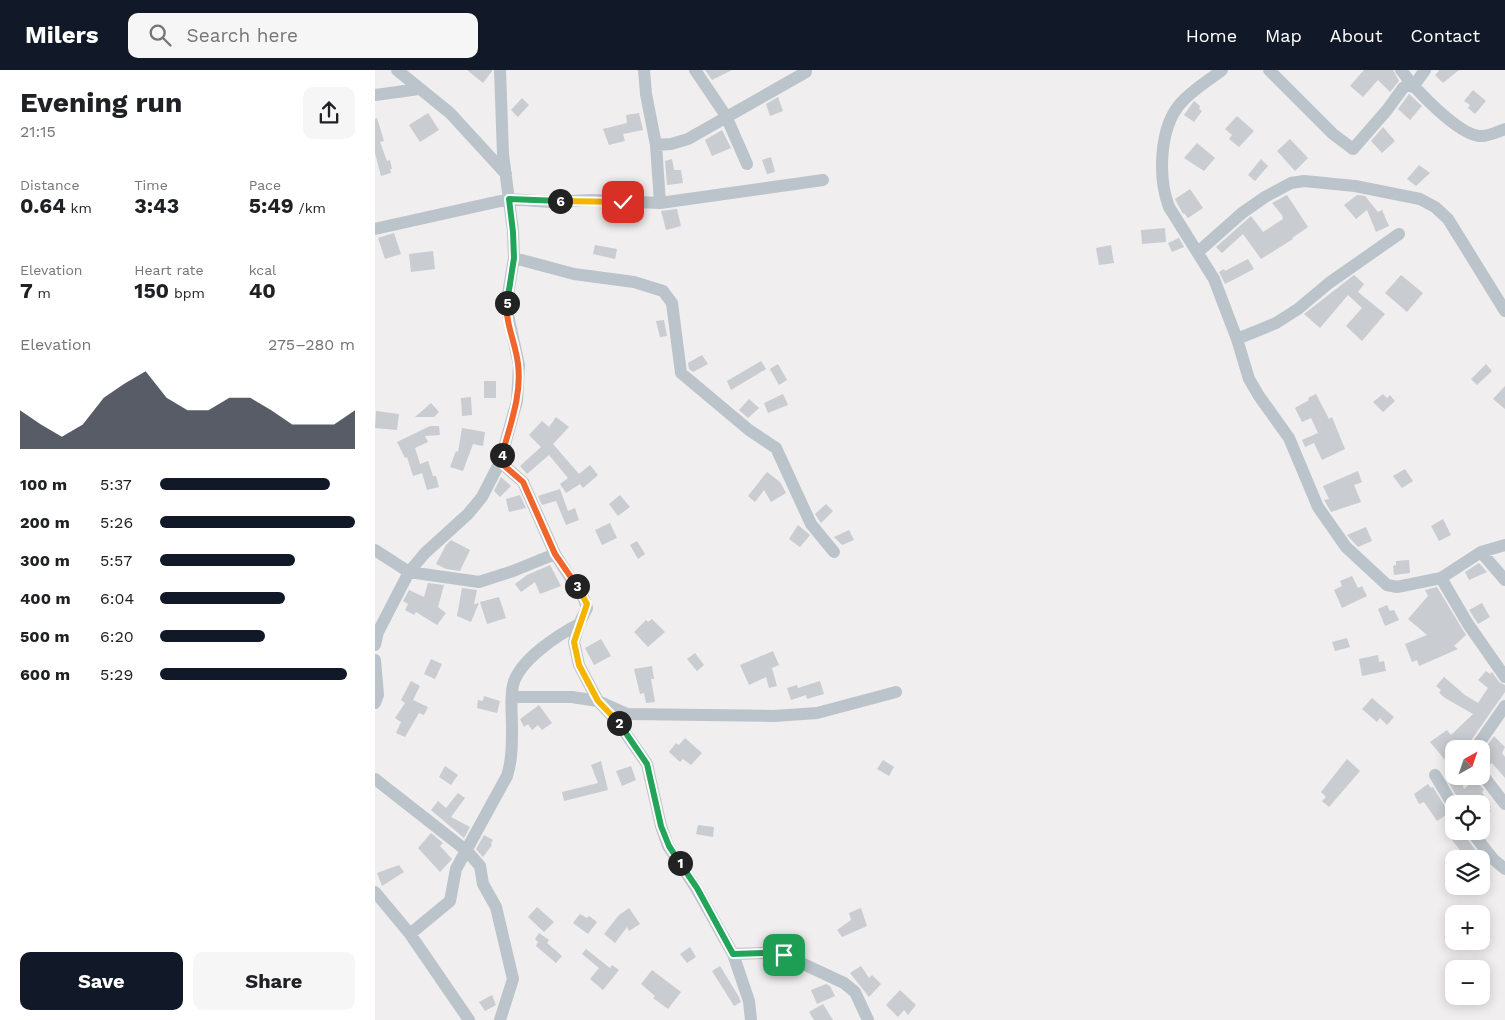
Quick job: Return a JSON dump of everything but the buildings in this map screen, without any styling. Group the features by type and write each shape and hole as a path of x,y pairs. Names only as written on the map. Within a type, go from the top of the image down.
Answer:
{"street":[{"path":"397,70 450,113 506,174"},
{"path":"375,645 378,632 409,572 425,554 468,514 482,497 500,462 517,401 519,365 507,306 514,258 513,232 503,154 500,70"},
{"path":"643,70 656,145 660,203"},
{"path":"695,70 726,116 747,164"},
{"path":"1222,70 1192,92 1180,105 1167,130 1163,160 1165,195 1169,207 1214,279 1254,387 1289,438 1318,507 1346,547 1387,585 1397,587 1441,578 1481,552 1505,545"},
{"path":"1269,70 1333,134 1353,149 1387,110 1403,88 1408,85 1413,87"},
{"path":"1401,70 1413,87 1457,125 1477,136 1487,136 1505,129"},
{"path":"1413,87 1425,70"},
{"path":"656,145 671,144 688,138 806,72"},
{"path":"375,95 419,89"},
{"path":"375,229 509,199 551,202 591,200 660,203 823,180"},
{"path":"1198,252 1242,213 1291,183 1304,181 1365,187 1420,199 1435,207 1448,219 1505,311"},
{"path":"1237,339 1276,323 1299,309 1329,283 1399,234"},
{"path":"514,258 574,274 634,282 663,291 672,303 681,373 686,380 749,430 776,448 811,524 834,552"},
{"path":"500,462 523,482 555,554 587,604 574,642 579,665 598,701 617,721 647,764 661,826 669,846 697,888 733,954 749,1001 751,1020"},
{"path":"375,550 409,572 479,582 513,572 555,554"},
{"path":"1481,552 1505,580"},
{"path":"1441,578 1468,624 1505,677"},
{"path":"410,934 449,903 457,869 507,776 511,763 512,697 515,681 534,654 561,633 579,624"},
{"path":"375,660 378,695 375,702"},
{"path":"512,697 572,697 598,701 627,714 774,716 817,713 896,692"},
{"path":"1481,740 1505,706"},
{"path":"1435,774 1447,795"},
{"path":"375,779 467,851 480,866 483,884 495,907 512,974 511,991 500,1020"},
{"path":"1490,785 1505,804"},
{"path":"1478,840 1493,859 1505,868"},
{"path":"375,892 410,934 469,1020"},
{"path":"733,954 767,953 784,955 843,984 855,992 868,1020"}],"route":[{"path":"623,202 591,200 551,202 509,199 514,258 507,306 519,365 519,376 517,401 500,462 523,482 555,554 587,604 574,642 579,665 598,701 617,721 641,752 647,764 661,826 669,846 697,888 733,954 767,953 784,955"}]}
